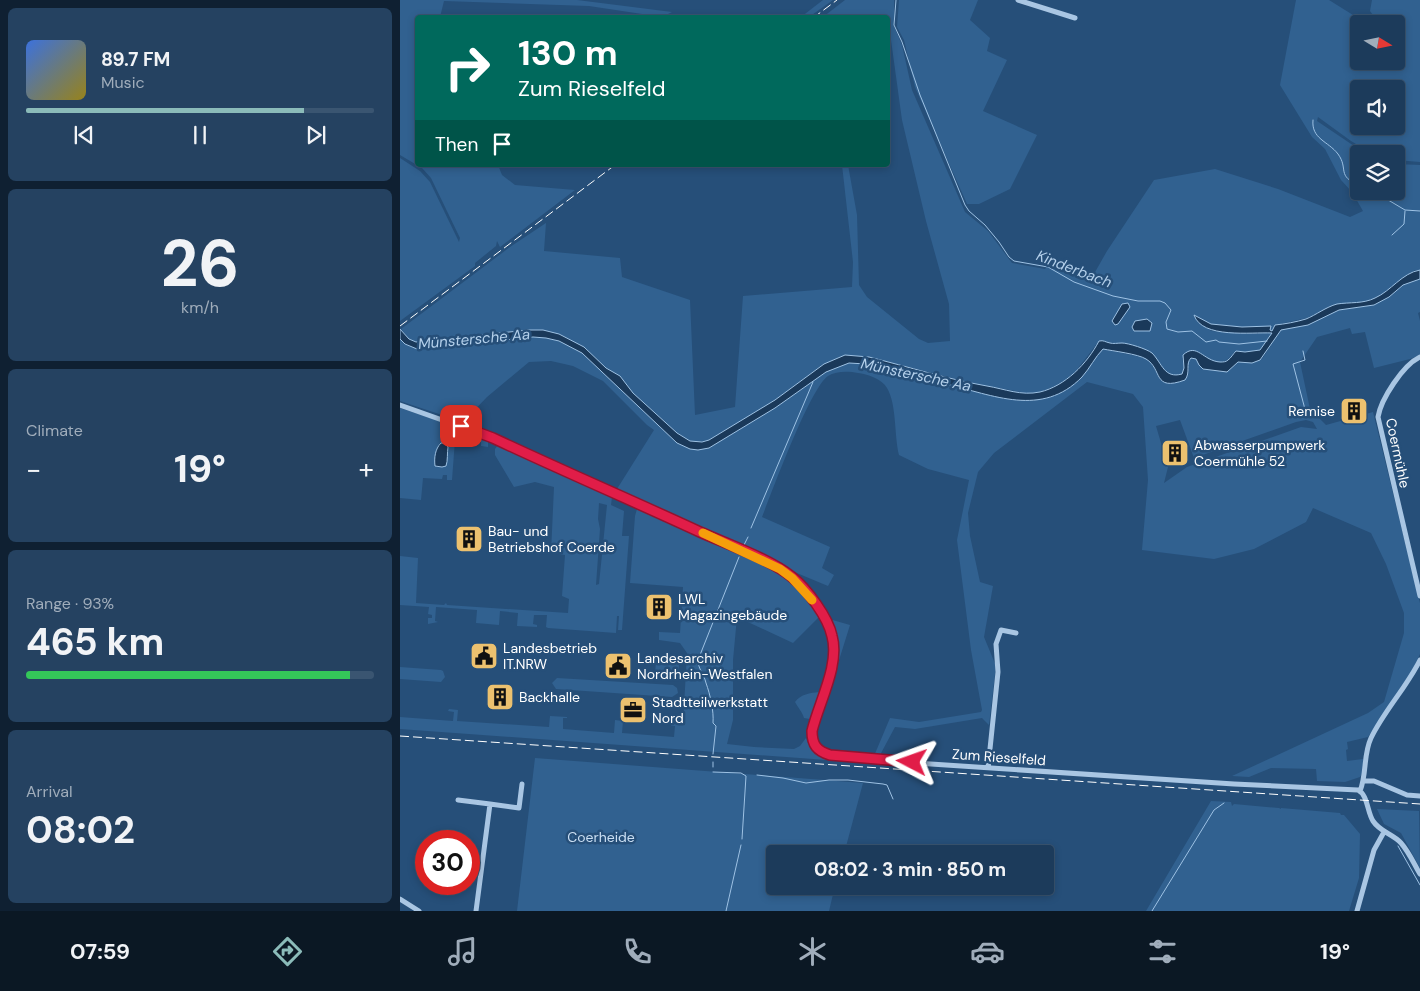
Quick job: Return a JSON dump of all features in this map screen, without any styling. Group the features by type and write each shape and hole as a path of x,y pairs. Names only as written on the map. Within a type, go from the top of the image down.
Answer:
{"street":[{"path":"1018,0 1075,18"},
{"name":"Coermühle","path":"1420,357 1413,360 1393,385 1380,407 1378,417 1420,596"},
{"name":"Zum Rieselfeld","path":"400,405 493,438 749,554 780,569 792,578 807,593 827,622 834,645 831,670 812,731 813,744 819,751 830,755 855,758 988,768 1360,791"},
{"path":"988,768 998,672 996,644 1001,630 1016,633"},
{"path":"1420,660 1374,733 1367,750 1364,781 1360,791 1371,818 1384,832 1400,842 1420,874"},
{"path":"1364,781 1374,781 1397,792 1420,796"},
{"path":"458,800 519,808 522,784"},
{"path":"476,911 490,804"},
{"path":"1357,911 1374,850 1384,832"},
{"path":"400,899 419,911"}],"green space":[{"path":"400,0 577,0 672,12 666,15 649,15 589,6 444,1 440,15 415,15 415,164 400,155"},
{"path":"823,0 833,0 812,15 804,15"},
{"path":"845,0 894,0 894,26 902,45 912,90 965,212 988,231 1012,263 1045,269 1051,261 1090,281 1107,251 1154,180 1215,169 1278,189 1350,217 1363,211 1357,200 1405,200 1405,164 1420,165 1420,270 1415,270 1386,292 1373,299 1361,303 1338,304 1307,318 1275,325 1272,331 1270,330 1271,327 1211,324 1194,316 1211,331 1248,334 1272,333 1260,350 1234,352 1222,362 1213,361 1199,352 1182,358 1184,368 1182,374 1176,375 1170,374 1152,355 1136,346 1099,341 1076,371 1064,381 1040,392 1026,393 968,382 869,357 845,355 822,365 775,400 709,440 696,442 690,441 677,433 633,393 620,376 606,368 584,347 559,334 543,330 528,330 416,342 409,339 401,329 510,247 546,223 544,251 620,258 622,277 690,300 695,415 735,407 743,296 852,287 853,262 842,167 848,167 857,215 859,285 867,297 919,339 928,343 950,341 949,304 926,221 902,120 890,40 890,15 826,15"},
{"path":"899,0 978,0 970,20 990,38 987,51 1007,60 983,111 1037,135 1010,189 979,204 967,204 915,87 904,40 897,27"},
{"path":"1296,0 1329,0 1353,15 1350,15 1350,70 1405,70 1405,15 1373,15 1370,11 1372,0 1420,0 1420,162 1405,161 1405,145 1358,145 1318,117 1317,121 1353,145 1350,145 1350,190 1341,180 1325,149 1312,137 1280,85"},
{"path":"400,158 420,171 430,182 459,242 460,238 431,178 420,167 499,167 502,175 515,185 575,190 500,247 497,241 496,246 475,263 475,266 400,321"},
{"path":"1420,279 1420,312 1418,313 1420,321 1420,355 1374,368 1365,332 1352,334 1350,328 1317,337 1300,362 1310,409 1326,425 1373,412 1420,603 1420,654 1411,674 1368,737 1347,742 1347,761 1363,759 1363,772 1360,777 1345,782 1317,781 1316,769 1271,768 1249,777 1232,776 1368,713 1384,702 1404,633 1404,613 1386,564 1371,533 1313,508 1306,522 1254,549 1214,559 1142,550 1148,480 1143,407 1133,394 1087,382 994,453 978,472 968,513 970,536 980,582 993,586 984,637 996,666 989,725 982,718 915,729 895,727 880,755 874,756 890,718 919,722 981,712 982,710 971,650 957,540 969,480 928,469 899,455 894,411 890,395 882,382 866,374 842,372 828,376 820,384 802,419 762,517 830,547 822,568 834,575 828,586 780,566 741,547 741,545 617,489 654,430 603,381 573,366 551,361 529,362 487,397 463,422 400,401 400,339 405,344 417,349 533,337 546,338 571,346 582,353 677,443 706,449 775,408 826,372 842,364 853,362 866,364 999,397 1034,400 1050,397 1067,390 1082,377 1103,349 1145,358 1151,363 1160,379 1179,381 1186,378 1189,369 1188,363 1191,358 1196,359 1199,365 1210,370 1227,372 1238,362 1249,363 1262,359 1281,330 1339,310 1374,305 1389,297 1403,285","holes":["1180,420 1194,458 1296,422 1306,420 1313,422 1317,429 1301,427 1187,467 1164,483 1168,467 1156,426"]},
{"path":"400,408 472,432 488,440 488,447 481,446 481,442 468,441 467,446 458,445 459,440 455,440 452,480 447,480 447,475 443,475 442,479 423,478 421,500 400,498","holes":["447,450 447,463 437,467 436,451"]},
{"path":"498,445 612,497 611,505 624,511 622,536 629,536 622,630 618,630 619,616 617,616 616,633 548,628 546,627 547,615 534,615 533,624 537,625 537,627 517,626 518,613 500,611 499,625 476,623 477,610 436,607 435,621 438,622 428,624 428,618 432,618 432,615 428,614 429,607 400,605 400,556 418,558 416,603 444,605 446,603 447,605 568,613 569,599 562,596 565,555 551,553 554,487 535,482 514,487 495,455 495,449","holes":["599,503 607,505 599,584 596,585 600,529 598,519"]},
{"path":"637,509 679,525 766,565 797,587 819,617 793,643 737,617 733,660 733,720 727,744 794,749 800,746 806,738 809,746 827,760 400,729 400,717 453,721 454,712 448,711 449,709 458,710 457,721 549,727 550,716 567,717 563,718 563,729 614,733 615,720 623,721 622,733 674,737 675,726 671,726 671,724 683,724 687,653 680,643 659,640 659,632 680,633 683,587 630,583"},
{"path":"829,619 850,625 835,673 837,639"},
{"path":"656,662 679,664 678,676 655,674"},
{"path":"400,667 441,670 445,677 441,682 400,679"},
{"path":"557,678 673,685 677,688 678,693 672,697 556,689 552,683"},
{"path":"819,692 810,719 804,718 795,702 809,693"},
{"name":"Coerheide","path":"535,758 863,783 846,845 766,845 766,895 833,895 829,911 517,911"},
{"path":"1211,801 1231,802 1232,806 1234,804 1340,813 1344,815 1360,834 1359,878 1349,911 1146,911"},
{"path":"1377,809 1419,811 1420,868 1401,833 1384,824"}],"water":[{"name":"Münstersche Aa","path":"1420,270 1420,279 1403,285 1389,297 1374,305 1339,310 1308,325 1281,330 1260,360 1252,363 1238,362 1227,372 1203,369 1196,359 1191,358 1188,363 1188,374 1185,380 1167,383 1160,378 1155,368 1146,359 1132,354 1103,349 1082,377 1067,390 1050,397 1034,400 1017,400 941,384 866,364 849,363 826,372 775,408 709,448 698,450 690,449 677,443 582,353 559,341 533,337 417,349 405,344 400,339 400,329 409,339 416,342 528,330 543,330 559,334 584,347 606,368 620,376 633,393 677,433 690,441 702,442 709,440 775,400 824,364 845,355 869,357 957,380 1013,392 1033,393 1058,385 1074,373 1082,366 1099,341 1102,341 1129,344 1146,350 1152,353 1167,372 1176,375 1182,374 1184,368 1183,355 1192,350 1214,361 1224,362 1236,351 1260,350 1272,333 1228,333 1217,331 1199,323 1194,315 1211,324 1242,327 1271,326 1270,330 1272,331 1275,325 1306,319 1337,304 1370,300 1381,295 1402,278"},
{"path":"1128,303 1130,307 1118,324 1115,325 1112,321 1122,304"},
{"path":"1147,319 1152,323 1150,331 1134,331 1132,327 1135,321"},
{"path":"441,443 445,443 448,447 447,464 442,467 435,466 436,451"}],"waterway":[{"name":"Kinderbach","path":"896,0 894,25 965,205 985,225 1009,257 1014,261 1048,267 1074,282 1113,296 1138,301 1160,301 1165,303 1171,310 1166,322 1167,329 1178,332 1192,331 1206,342 1216,340 1239,344 1267,341"},
{"path":"1313,120 1317,136 1338,154 1343,164 1345,175 1350,180"},
{"path":"1388,200 1405,210 1420,211"},
{"path":"1392,235 1404,224 1405,211"},
{"path":"1303,351 1305,360 1293,364 1306,413"},
{"path":"751,528 813,382"},
{"path":"743,547 748,537"},
{"path":"713,754 716,726 713,723 710,697 698,660 739,557"},
{"path":"713,762 713,767"},
{"path":"713,772 741,773 746,776 742,839"},
{"path":"757,775 806,783 848,780 883,784 887,785 893,799"},
{"path":"1152,911 1214,810 1224,803"},
{"path":"726,911 741,845"},
{"path":"1398,846 1420,885"}],"railway":[{"path":"817,15 837,0"},
{"path":"400,326 612,167"},
{"path":"400,736 1420,804"}],"slow traffic":[{"path":"703,533 780,569 800,585 812,600"}],"place":[{"name":"Remise","path":"1354,411"},
{"name":"Abwasserpumpwerk Coermühle 52","path":"1175,453"},
{"name":"Bau- und Betriebshof Coerde","path":"469,539"},
{"name":"LWL Magazingebäude","path":"659,607"},
{"name":"Landesbetrieb IT.NRW","path":"484,656"},
{"name":"Landesarchiv Nordrhein-Westfalen","path":"618,666"},
{"name":"Backhalle","path":"500,697"},
{"name":"Stadtteilwerkstatt Nord","path":"633,710"}],"route":[{"path":"461,426 493,438 780,569 807,593 827,622 833,638 833,662 812,731 815,747 819,751 830,755 912,762"}]}
